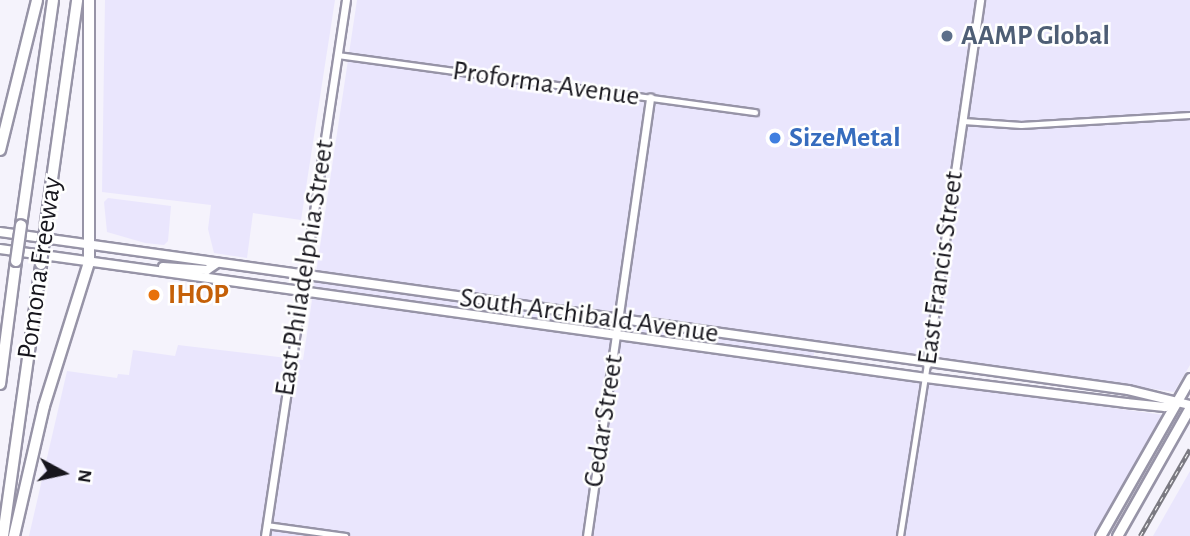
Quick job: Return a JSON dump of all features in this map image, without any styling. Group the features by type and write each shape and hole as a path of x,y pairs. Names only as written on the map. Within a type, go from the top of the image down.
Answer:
{"highway":[{"path":"0,150 37,0"},
{"name":"Pomona Freeway","path":"0,384 53,0"},
{"name":"Pomona Freeway","path":"3,536 77,0"},
{"path":"14,536 44,406 89,262 89,0"}],"main road":[{"name":"South Archibald Avenue","path":"0,232 1153,394 1190,406"},
{"name":"South Archibald Avenue","path":"0,249 926,378 1152,406 1175,403"},
{"path":"131,268 207,270 217,263"},
{"path":"1100,536 1190,378"},
{"path":"1152,406 1164,411 1161,429"},
{"path":"1117,536 1190,406"}],"street":[{"name":"East Philadelphia Street","path":"265,536 346,0"},
{"name":"East Francis Street","path":"900,536 926,378 980,0"},
{"name":"Proforma Avenue","path":"338,55 755,112"},
{"name":"Cedar Street","path":"587,536 650,98"},
{"path":"963,121 1021,125 1190,115"},
{"path":"267,525 345,536"}],"shaded area":[{"path":"105,0 335,0 301,220 253,213 247,258 214,253 208,229 211,205 102,192"},
{"path":"357,0 1190,0 1190,365 1174,392 816,341 812,367 1164,415 1093,536 29,536 67,371 117,378 118,374 129,375 133,350 175,356 178,345 303,360"},
{"path":"108,198 171,206 168,241 164,245 145,243 107,232 104,202"},
{"path":"1190,471 1190,536 1153,536"}],"railway":[{"path":"1140,536 1190,449"}],"place":[{"name":"AAMP Global","path":"947,36"},
{"name":"SizeMetal","path":"775,138"},
{"name":"IHOP","path":"154,295"}]}
